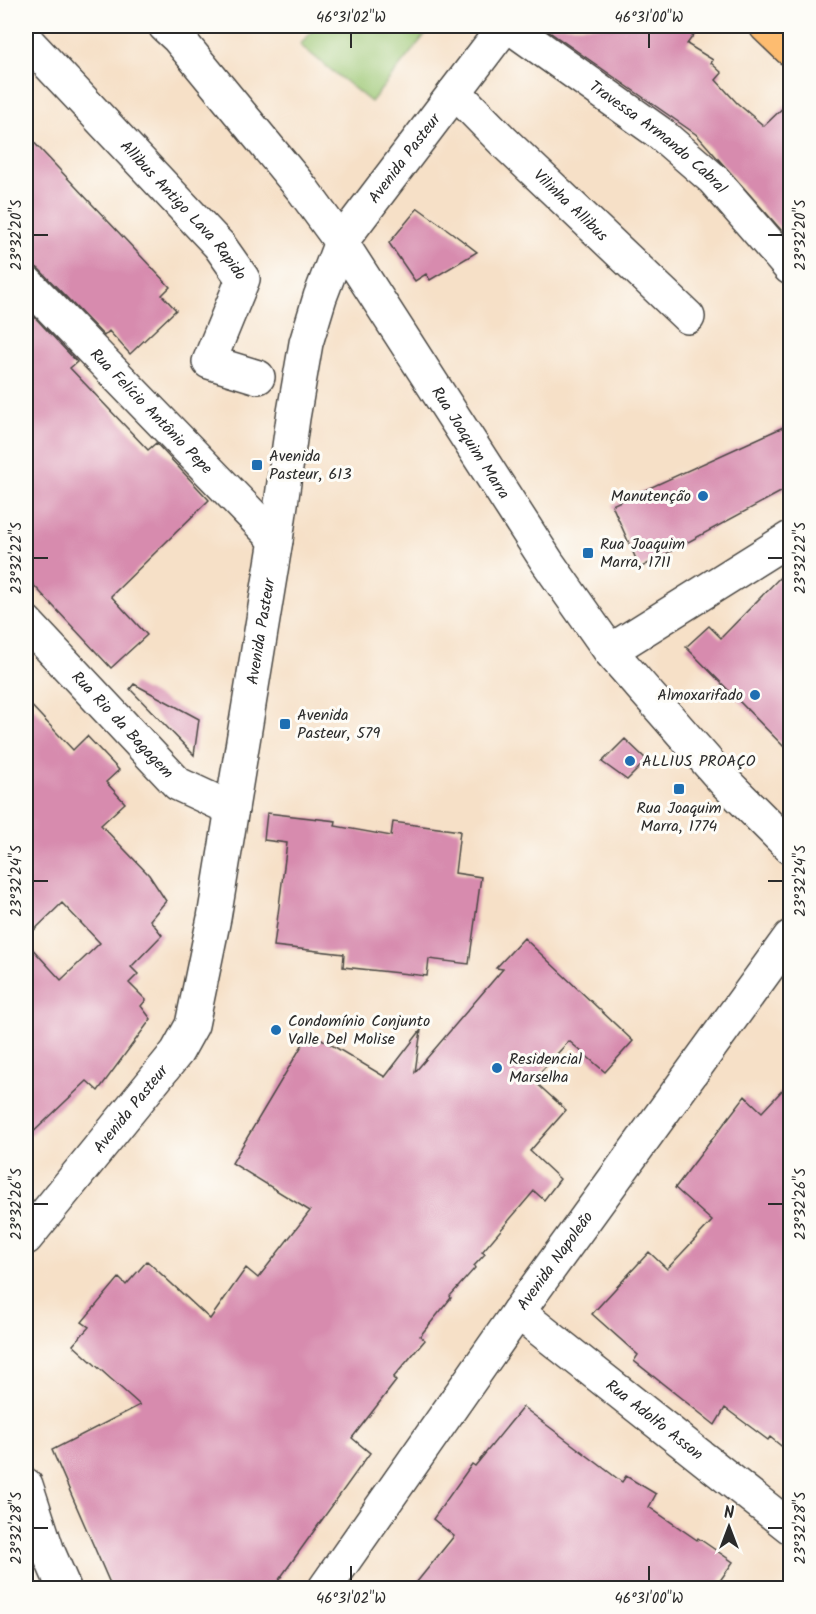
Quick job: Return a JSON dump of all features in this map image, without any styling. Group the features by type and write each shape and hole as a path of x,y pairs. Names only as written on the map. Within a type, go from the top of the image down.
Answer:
{"main road":[{"path":"766,26 790,49"}],"street":[{"name":"Allibus Antigo Lava Rapido","path":"32,26 26,39 219,245 243,279 209,362 258,377"},
{"name":"Rua Joaquim Marra","path":"165,26 178,38 303,189 341,242 559,579 610,651 725,782 790,847"},
{"name":"Avenida Pasteur","path":"26,1238 177,1052 192,1026 214,918 276,540 292,418 306,342 320,297 341,242 507,26"},
{"name":"Travessa Armando Cabral","path":"507,26 661,134 713,179 790,268"},
{"name":"Vilinha Allibus","path":"455,92 504,142 688,317"},
{"name":"Rua Felício Antônio Pepe","path":"26,282 276,540"},
{"path":"610,651 790,538"},
{"name":"Rua Rio da Bagagem","path":"26,622 178,784 232,808"},
{"name":"Avenida Napoleão","path":"325,1588 518,1312 790,937"},
{"name":"Rua Adolfo Asson","path":"518,1312 790,1527"},
{"path":"26,1485 47,1549 64,1588"}],"green space":[{"path":"316,26 432,26 371,102 300,45"}],"building":[{"path":"541,26 700,26 687,44 713,60 711,63 722,73 716,80 737,103 764,126 790,101 790,240 697,135"},
{"path":"26,134 170,287 162,295 176,310 130,354 109,331 104,336 39,269 32,264 26,264"},
{"path":"418,208 477,252 430,280 426,274 415,281 389,243"},
{"path":"26,308 77,362 70,368 148,450 156,443 209,500 111,596 147,635 111,668 26,577"},
{"name":"Manutenção","path":"790,424 790,487 640,568 612,505"},
{"path":"790,567 790,753 686,647 709,626 721,638"},
{"path":"134,684 199,719 194,755 130,689"},
{"path":"26,700 73,750 87,736 119,770 106,782 125,803 101,825 149,875 166,901 150,920 162,935 131,967 138,974 129,983 146,1000 141,1006 151,1019 98,1091 87,1081 26,1139 26,942 61,980 100,943 62,903 26,938"},
{"name":"ALLIUS PROAÇO","path":"625,739 647,760 627,780 602,762"},
{"path":"267,813 336,821 335,826 391,836 393,822 460,831 455,873 481,877 469,964 429,959 427,976 343,967 344,954 274,946 287,843 264,840"},
{"path":"524,938 633,1041 605,1072 569,1041 533,1080 566,1110 530,1151 560,1179 544,1200 534,1191 482,1252 485,1254 474,1266 475,1268 450,1296 451,1298 420,1336 425,1340 393,1378 396,1381 352,1438 370,1453 273,1588 112,1588 52,1450 140,1405 73,1345 89,1327 82,1322 119,1278 126,1285 147,1261 210,1319 246,1268 258,1278 310,1211 232,1163 310,1032 385,1077 421,1030 415,1072 503,969 496,968"},
{"path":"790,1082 790,1453 770,1437 768,1440 725,1408 715,1425 634,1361 638,1355 592,1314 649,1252 667,1269 712,1221 675,1188 745,1096 762,1112"},
{"path":"523,1407 622,1482 626,1476 656,1494 649,1507 733,1562 715,1588 412,1588 454,1536 433,1519 472,1464 475,1466"}],"place":[{"name":"Avenida Pasteur, 613","path":"257,465"},
{"name":"Manutenção","path":"703,496"},
{"name":"Rua Joaquim Marra, 1711","path":"588,553"},
{"name":"Almoxarifado","path":"755,695"},
{"name":"Avenida Pasteur, 579","path":"285,724"},
{"name":"ALLIUS PROAÇO","path":"630,761"},
{"name":"Rua Joaquim Marra, 1774","path":"679,789"},
{"name":"Condomínio Conjunto Valle Del Molise","path":"276,1030"},
{"name":"Residencial Marselha","path":"497,1068"}]}
